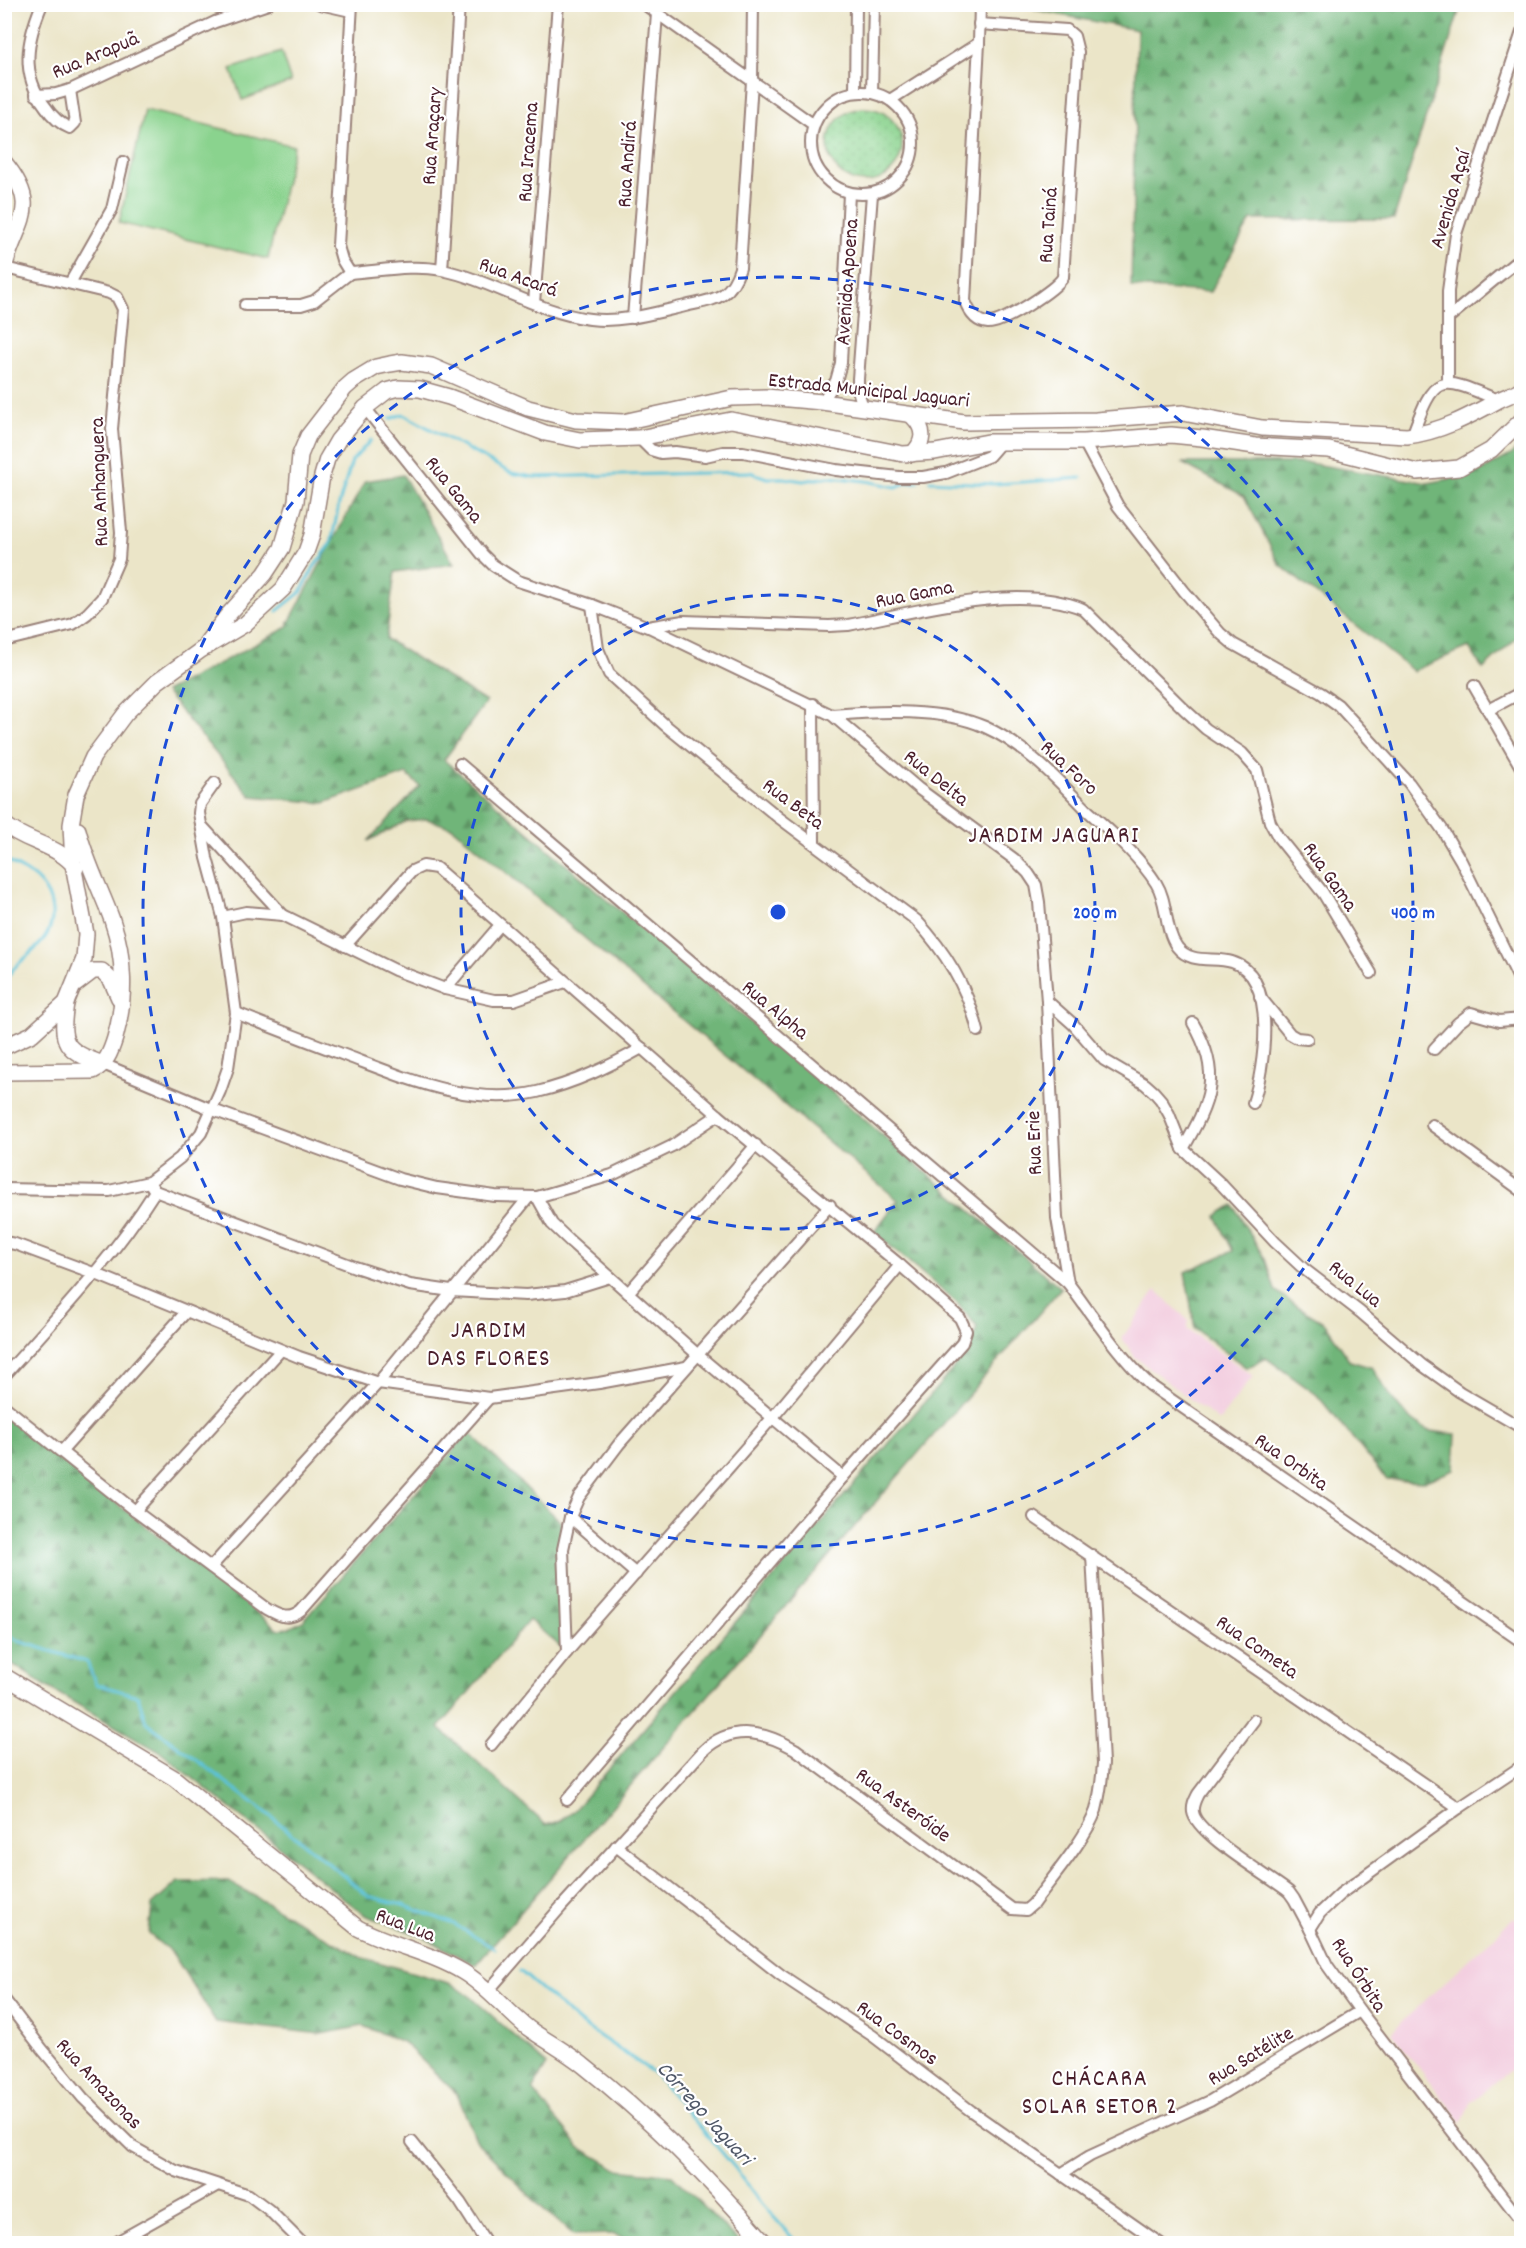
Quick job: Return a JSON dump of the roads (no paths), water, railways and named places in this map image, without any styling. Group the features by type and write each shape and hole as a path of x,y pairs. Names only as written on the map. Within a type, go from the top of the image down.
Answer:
{"main road":[{"path":"4,268 25,208 23,189 7,172"},
{"name":"Estrada Municipal Jaguari","path":"201,650 227,616 266,574 282,548 296,501 300,455 308,436 345,388 376,367 402,362 431,366 528,408 576,420 623,422 732,398 766,397 822,402 913,417 964,422 1096,420 1190,414 1262,428 1412,436 1459,422 1498,400 1520,392"},
{"path":"376,367 385,370 391,378 387,391"},
{"path":"387,391 398,388 420,389 449,397 546,433 580,440 639,438 725,420 763,425 912,454 1002,441 1084,442 1171,435 1255,446 1329,450 1417,472 1459,468 1491,450 1521,420"},
{"name":"Estrada Municipal Jaguari","path":"72,816 76,795 93,757 125,714 157,682 201,650 245,624 283,590 306,552 316,517 327,459 338,440 364,408 387,391"},
{"path":"763,425 757,412 766,397"},
{"path":"1491,450 1496,435 1521,412"},
{"path":"1170,414 1171,435"},
{"path":"912,454 920,447 922,439 921,426 913,417"},
{"path":"317,424 323,438 329,441 338,440"},
{"path":"45,844 55,844 64,837 72,816"},
{"path":"4,1047 32,1034 66,1003 75,986 86,946 84,917 73,864 72,816"},
{"path":"4,1072 88,1073 103,1064 113,1045 121,1004 121,968 112,921 86,859 72,816"},
{"path":"4,824 46,851 61,867 77,892"},
{"path":"27,838 45,844 73,864 112,921"},
{"path":"75,986 93,971 102,971 111,980 121,1004"},
{"path":"66,1003 63,1024 67,1044 76,1053 103,1064"},
{"name":"Rua Lua","path":"4,1676 174,1778 358,1928 466,1973 489,1990 526,2026 582,2064 636,2112 722,2194 766,2244"}],"street":[{"path":"42,4 35,21 28,70 36,94 49,112 71,128 75,123 70,90"},
{"name":"Rua Arapuã","path":"36,94 56,94 70,90 215,22 268,4"},
{"path":"245,305 301,305 314,301 350,273 342,260 338,246 351,8 320,4"},
{"name":"Rua Araçary","path":"442,270 459,4"},
{"name":"Rua Iracema","path":"534,303 558,4"},
{"name":"Rua Acará","path":"350,273 414,268 442,270 534,303 588,319 633,318 716,299 729,292 736,282 740,268 752,81 753,4"},
{"path":"855,4 855,92"},
{"path":"872,93 874,4"},
{"path":"890,100 979,43 980,4"},
{"path":"650,8 814,125"},
{"name":"Rua Andirá","path":"633,318 650,8"},
{"name":"Rua Tainá","path":"979,43 965,301 970,312 978,320 987,323 998,322 1046,294 1055,288 1063,277 1078,52 1074,36 1067,30 980,24"},
{"name":"Avenida Açaí","path":"1448,382 1448,291 1456,234 1521,32"},
{"path":"855,92 872,93 890,100 901,110 909,123 913,138 913,153 908,167 898,180 886,189 872,194 849,193 830,183 816,167 811,153 810,139 820,113 830,103 855,92"},
{"path":"70,283 112,209 123,162"},
{"name":"Avenida Apoena","path":"822,402 840,373 849,193"},
{"name":"Avenida Apoena","path":"864,408 858,379 872,194"},
{"path":"1448,318 1521,257"},
{"name":"Rua Anhanguera","path":"4,268 109,293 117,297 123,309 112,429 121,532 119,559 102,598 87,614 73,624 4,641"},
{"path":"1412,436 1428,396 1439,385 1448,382 1498,400"},
{"name":"Rua Gama","path":"364,408 493,565 518,581 592,605 648,627 683,621 848,625 968,603 1018,598 1065,601 1083,609 1184,709 1206,729 1242,753 1257,770 1270,822 1278,837 1323,893 1371,973"},
{"path":"639,438 651,450 661,453 675,452 705,456 723,452 743,452 836,470 899,477 923,477 946,473 989,456 1002,441"},
{"path":"1084,442 1118,506 1220,633 1248,653 1321,693 1338,705 1409,783 1442,829 1461,861 1521,985"},
{"name":"Rua Beta","path":"592,605 597,650 609,674 664,725 778,817 916,920 933,938 954,971 973,1008 978,1031"},
{"name":"Rua Delta","path":"648,627 832,715 919,789 1014,859 1028,873 1035,885 1039,902 1047,1001"},
{"path":"1474,686 1521,769"},
{"path":"1488,710 1521,692"},
{"path":"813,704 814,842"},
{"name":"Rua Foro","path":"832,715 885,712 931,715 970,721 1008,740 1028,754 1070,792 1146,869 1157,884 1173,940 1180,950 1197,959 1225,961 1240,965 1250,973 1260,996 1264,1019 1261,1078 1253,1103"},
{"name":"Rua Alpha","path":"460,764 1068,1283"},
{"path":"4,1376 96,1274 139,1216 152,1186 192,1146 213,1110 228,1068 236,1013 223,917 207,858 199,807 215,783"},
{"path":"201,825 283,915 395,970 465,996 494,1000 514,1000 565,981"},
{"path":"345,946 412,872 423,866 436,868 718,1115 900,1265 960,1318 966,1331 965,1337 567,1800"},
{"path":"223,917 246,912 283,915"},
{"path":"445,989 500,924"},
{"path":"1260,996 1290,1034 1297,1038 1307,1039"},
{"path":"1047,1001 1104,1060 1145,1084 1161,1100 1183,1149"},
{"name":"Rua Erie","path":"1047,1001 1056,1206 1060,1247 1068,1283"},
{"path":"236,1013 403,1077 460,1094 516,1095 537,1092 586,1077 642,1048"},
{"path":"1434,1049 1458,1023 1471,1013 1499,1021 1510,1022 1521,1019"},
{"path":"1183,1149 1209,1098 1208,1056 1203,1040 1193,1023"},
{"path":"103,1064 213,1110 400,1179 465,1193 532,1198 612,1175 672,1146 718,1115"},
{"path":"1432,1125 1521,1191"},
{"path":"628,1293 756,1145"},
{"name":"Rua Lua","path":"1183,1149 1221,1184 1275,1242 1304,1269 1360,1311 1422,1365 1460,1392 1521,1428"},
{"path":"4,1189 109,1191 152,1186 384,1278 410,1285 451,1291 526,1295 565,1291 610,1277"},
{"path":"532,1198 552,1224 610,1277 843,1478"},
{"path":"211,1567 378,1383 451,1291 532,1198"},
{"path":"567,1653 563,1549 570,1517 579,1497 612,1453 830,1205"},
{"path":"4,1242 96,1274 327,1368 378,1383 489,1398 552,1390 686,1367"},
{"path":"491,1745 567,1653 773,1417 900,1265"},
{"name":"Rua Orbita","path":"1068,1283 1112,1344 1150,1385 1521,1642"},
{"path":"62,1451 186,1312"},
{"path":"135,1511 281,1350"},
{"path":"4,1406 135,1511 211,1567 278,1615 291,1617 296,1615 489,1398"},
{"path":"570,1517 636,1574"},
{"name":"Rua Cometa","path":"1034,1517 1459,1808"},
{"name":"Rua Asteróide","path":"489,1990 616,1846 715,1740 736,1733 762,1735 795,1749 1012,1909 1026,1910 1033,1904 1088,1827 1095,1811 1101,1785 1103,1763 1092,1555"},
{"path":"1254,1720 1198,1794 1193,1803 1193,1813 1204,1829 1224,1846 1289,1892 1311,1929"},
{"name":"Rua Órbita","path":"1521,1766 1340,1894 1320,1913 1311,1929 1327,1965 1521,2223"},
{"name":"Rua Cosmos","path":"616,1846 781,1975 873,2036 971,2111 1161,2244"},
{"name":"Rua Amazonas","path":"4,1999 76,2090 127,2142 146,2156 176,2171 249,2195 269,2210 303,2244"},
{"name":"Rua Satélite","path":"1061,2174 1090,2156 1210,2101 1360,2011"},
{"path":"412,2142 460,2202 487,2244"},
{"path":"113,2244 218,2185"}],"waterway":[{"path":"390,419 403,414 511,473 533,477 750,472 767,478 803,481 829,477 896,487 918,482"},
{"path":"277,611 301,592 314,567 331,544 339,504 352,461 371,440"},
{"path":"930,481 994,484 1081,478"},
{"path":"4,859 25,871 43,886 51,903 52,912 52,920 45,937 4,982"},
{"path":"4,1631 18,1641 87,1662 96,1684 138,1696 146,1722 263,1810 368,1896 403,1905 454,1924 495,1949"},
{"name":"Córrego Jaguari","path":"520,1971 580,2023 654,2073 798,2244"}],"district":[{"name":"JARDIM JAGUARI","path":"1054,834"},
{"name":"JARDIM DAS FLORES","path":"489,1343"},
{"name":"CHÁCARA SOLAR SETOR 2","path":"1100,2091"}]}
